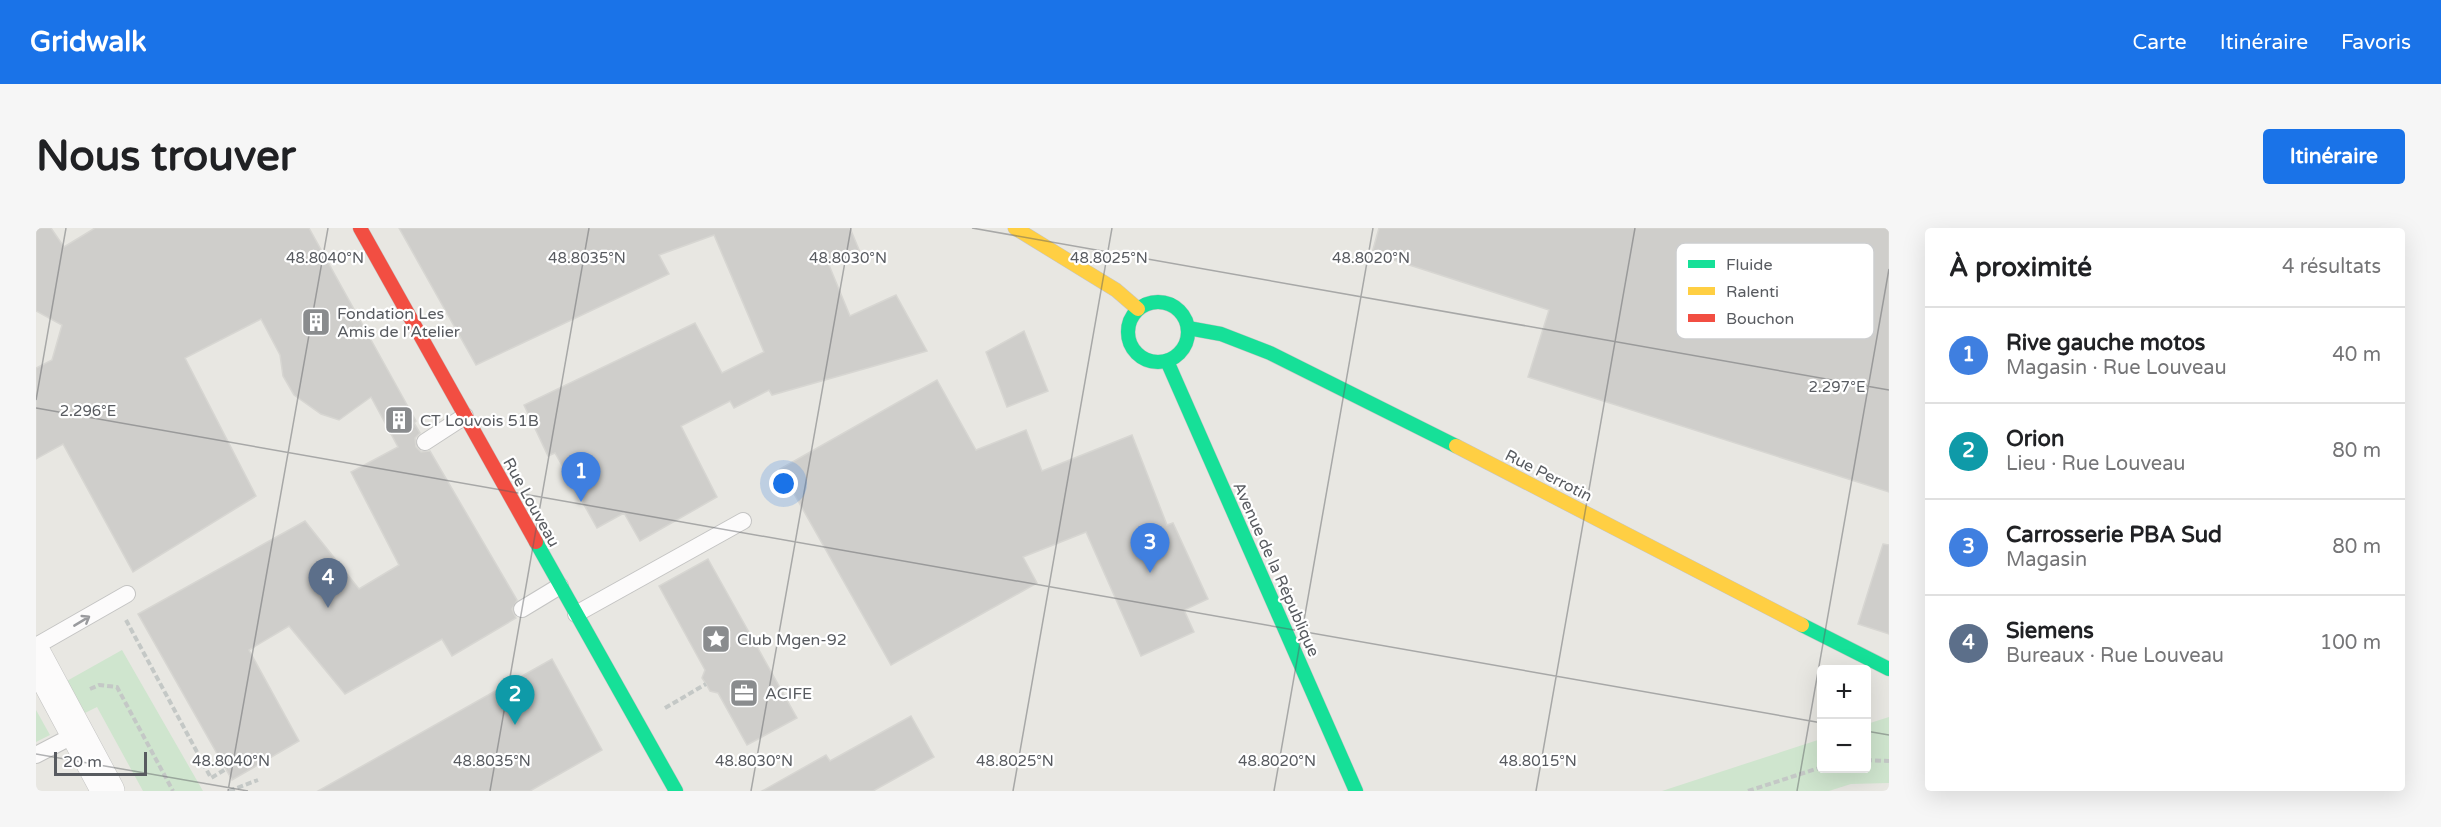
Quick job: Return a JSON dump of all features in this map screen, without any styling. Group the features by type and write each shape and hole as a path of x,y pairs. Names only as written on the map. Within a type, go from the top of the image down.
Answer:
{"street":[{"name":"Rue Louveau","path":"360,228 676,791"},
{"path":"1015,228 1116,290 1138,309"},
{"path":"1158,302 1169,303 1185,318 1188,328 1188,339 1183,348 1167,361 1147,360 1132,347 1128,337 1128,327 1138,309 1158,302"},
{"name":"Rue Perrotin","path":"1188,328 1206,329 1247,343 1317,375 1889,669"},
{"name":"Avenue de la République","path":"1167,361 1356,791"},
{"path":"36,657 71,698 78,733 108,791"}],"lane":[{"path":"425,442 465,416"},
{"path":"576,614 743,521"},
{"path":"522,609 560,586"},
{"path":"36,646 127,594"},
{"path":"36,755 78,733"}],"path":[{"path":"123,614 212,778 226,769"},
{"path":"673,703 706,684"},
{"path":"71,698 99,685 117,687 173,791"},
{"path":"1871,760 1889,760"},
{"path":"1748,791 1817,768"},
{"path":"229,791 258,780"}],"green space":[{"path":"122,650 203,791 143,791 97,707 83,714 65,682"},
{"path":"36,710 50,735 36,742"},
{"path":"1889,717 1889,783 1851,784 1829,791 1662,791 1817,740 1817,773 1871,773 1871,723"}],"building":[{"path":"36,228 51,228 64,247 95,228 309,228 416,421 414,423 420,433 415,438 416,447 421,452 430,451 517,600 512,609 516,618 452,656 442,639 345,694 289,626 249,650 299,741 232,780 138,614 305,521 359,589 399,565 351,472 398,447 371,397 339,420 321,414 294,395 283,376 280,355 261,319 185,358 256,496 133,572 63,444 36,459 36,368 52,360 62,325 36,311"},
{"path":"399,228 850,228 860,252 829,265 850,316 896,295 927,351 772,395 769,390 734,408 730,401 681,426 717,497 640,541 624,513 597,528 555,453 548,456 524,405 695,323 722,373 764,352 714,235 659,255 669,274 476,365"},
{"path":"1379,228 1889,228 1889,492 1528,377 1549,310 1372,253"},
{"path":"1024,331 1048,391 1007,407 986,352"},
{"path":"937,380 976,450 1026,430 1042,471 1132,435 1167,525 1173,523 1208,599 1184,610 1194,632 1141,656 1086,532 1023,557 1037,583 891,665 780,469"},
{"path":"1883,544 1889,545 1889,634 1858,624"},
{"path":"708,559 797,718 747,745 718,693 710,691 702,678 705,670 659,586"},
{"path":"552,659 602,750 530,791 318,791"},
{"path":"911,716 934,757 873,791 762,791 826,755 830,761"}],"traffic: fast":[{"path":"1152,302 1164,302 1175,307 1183,315 1188,332 1186,344 1175,357 1164,362 1152,362 1141,357 1133,349 1128,338 1128,326 1133,315 1141,307 1152,302"},
{"path":"1188,328 1221,334 1270,353 1456,446"},
{"path":"1167,361 1356,791"},
{"path":"536,542 676,791"},
{"path":"1802,625 1889,669"}],"traffic: slow":[{"path":"1015,228 1116,290 1138,309"},
{"path":"1456,446 1802,625"}],"traffic: jam":[{"path":"360,228 536,542"}],"place":[{"name":"Fondation Les Amis de l'Atelier","path":"316,322"},
{"name":"CT Louvois 51B","path":"399,420"},
{"name":"Rive gauche motos","path":"581,502"},
{"name":"Carrosserie PBA Sud","path":"1150,573"},
{"name":"Siemens","path":"328,608"},
{"name":"Club Mgen-92","path":"716,639"},
{"name":"ACIFE","path":"744,693"},
{"name":"Orion","path":"515,725"}]}
